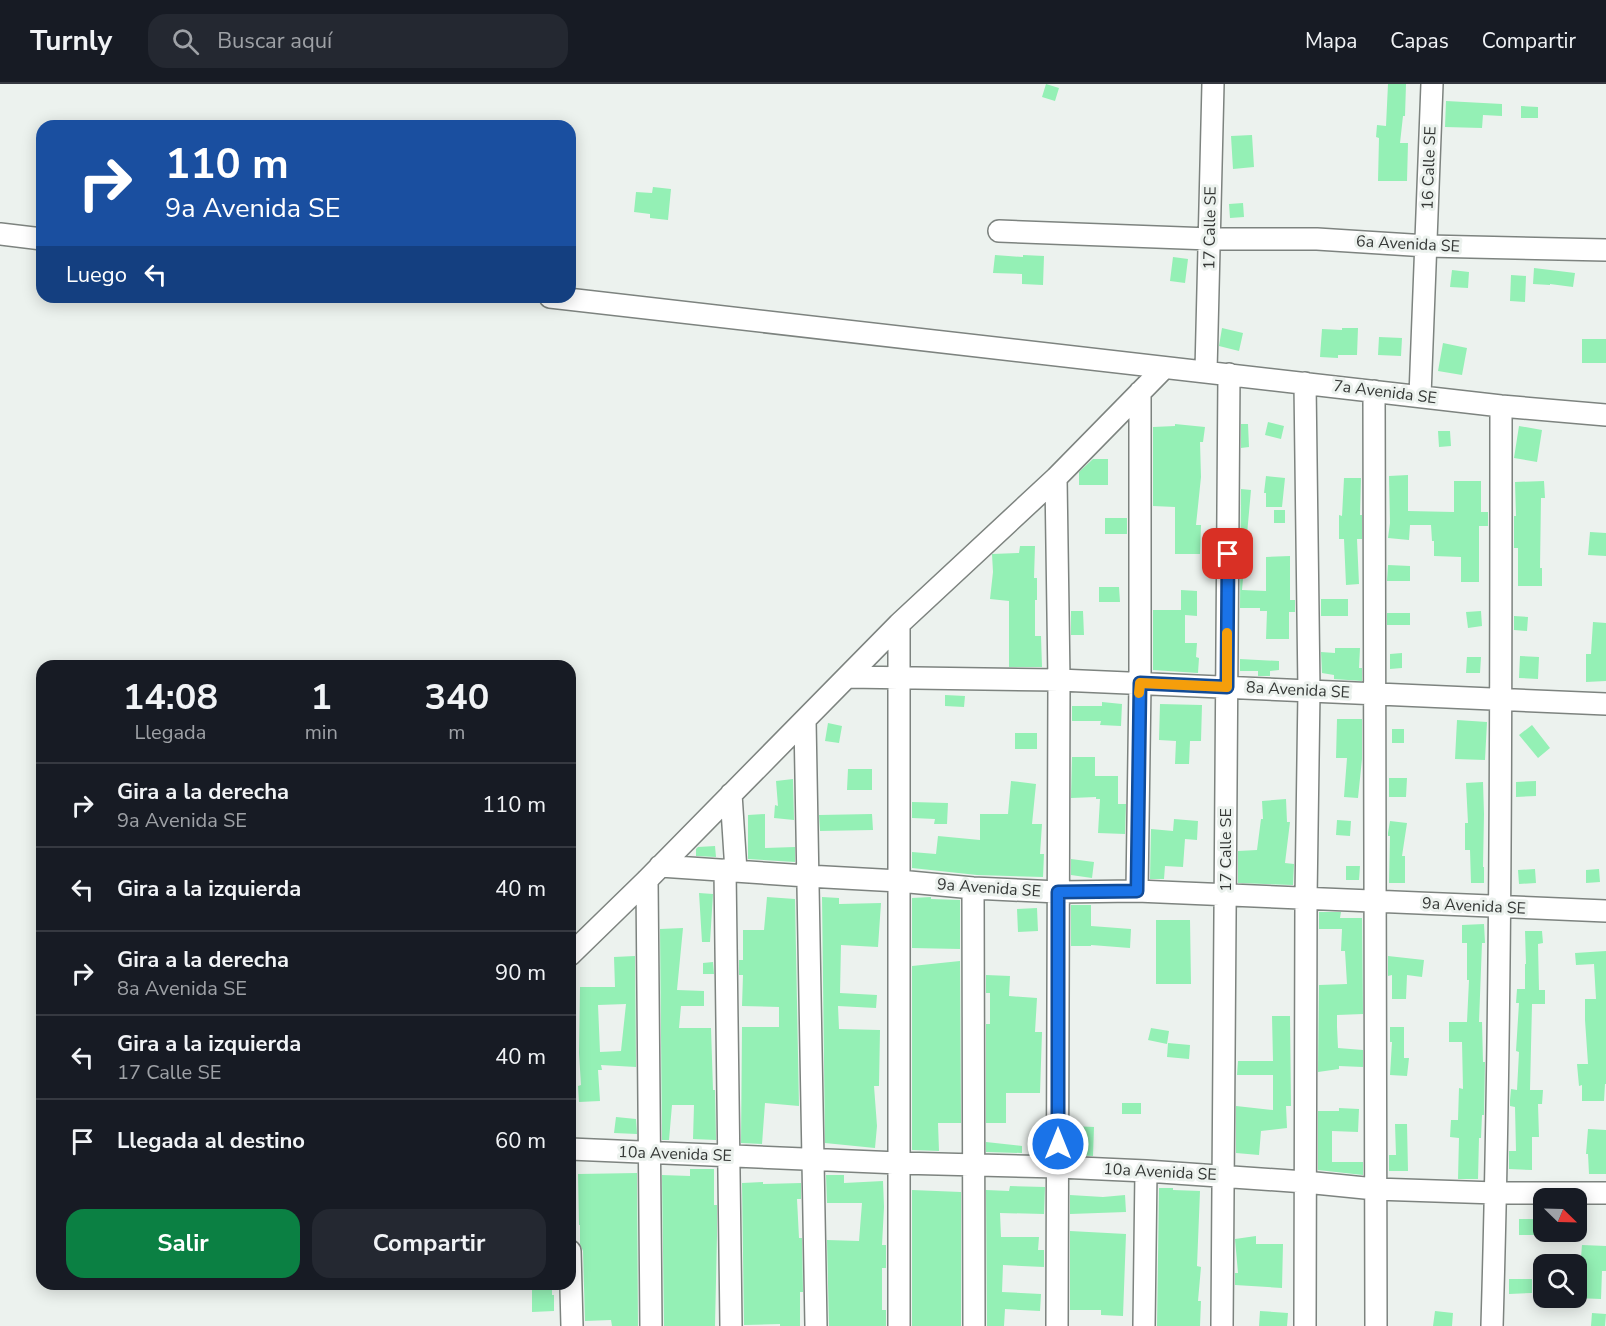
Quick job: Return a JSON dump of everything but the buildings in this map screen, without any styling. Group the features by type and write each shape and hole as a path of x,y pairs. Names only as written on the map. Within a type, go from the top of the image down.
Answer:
{"street":[{"name":"17 Calle SE","path":"1206,371 1213,84"},
{"name":"16 Calle SE","path":"1420,396 1432,84"},
{"name":"6a Avenida SE","path":"999,231 1210,239 1317,239 1426,246 1606,250"},
{"path":"0,234 36,238"},
{"name":"7a Avenida SE","path":"576,300 1501,406 1606,415"},
{"path":"576,949 899,624 1056,478 1164,368"},
{"name":"17 Calle SE","path":"1222,1326 1229,374"},
{"path":"1305,383 1309,691 1305,1326"},
{"path":"1374,391 1376,1326"},
{"path":"1137,891 1140,392"},
{"path":"1492,1326 1500,907 1501,406"},
{"path":"1056,478 1059,680 1057,1326"},
{"path":"899,624 899,1326"},
{"name":"8a Avenida SE","path":"847,677 1059,680 1606,704"},
{"path":"805,720 816,1326"},
{"path":"731,794 729,1156 731,1326"},
{"name":"9a Avenida SE","path":"653,873 730,871 899,880 973,888 1058,892 1137,891 1226,894 1606,911"},
{"path":"651,1326 649,1153 653,873"},
{"path":"973,888 974,1326"},
{"name":"10a Avenida SE","path":"576,1149 1146,1171 1375,1189 1496,1193 1606,1193"},
{"path":"1144,1326 1146,1171"},
{"path":"571,1290 572,1326"}],"slow traffic":[{"path":"1139,693 1140,683 1227,687 1227,633"}],"route":[{"path":"1058,1144 1058,892 1137,891 1140,683 1227,687 1228,554"}]}
